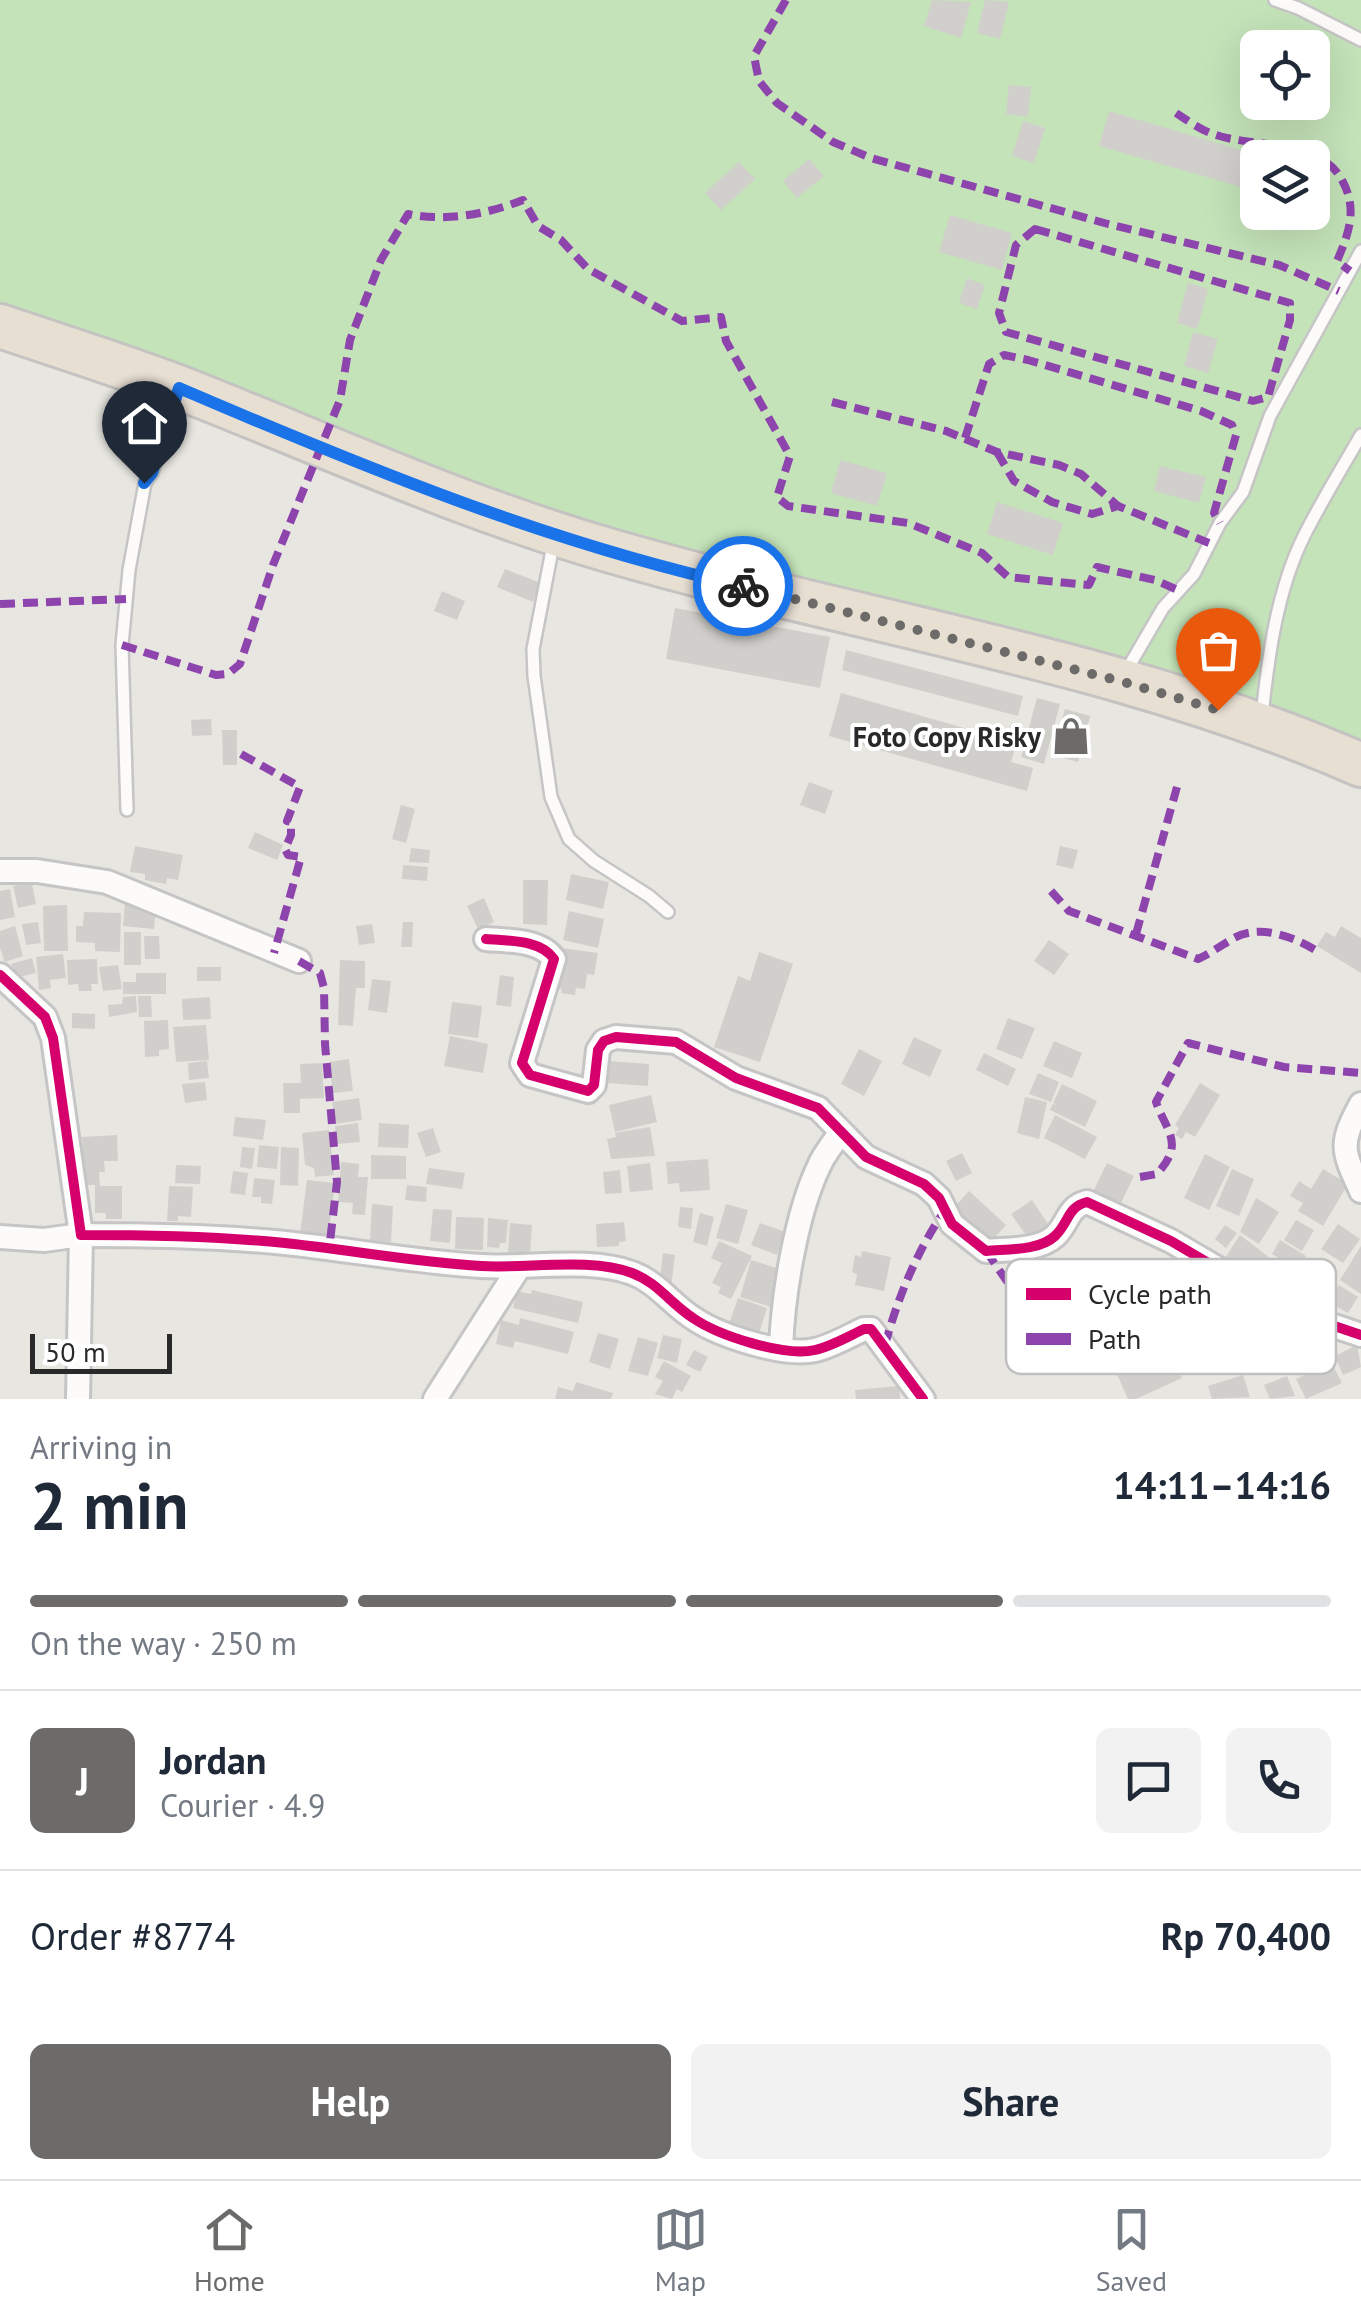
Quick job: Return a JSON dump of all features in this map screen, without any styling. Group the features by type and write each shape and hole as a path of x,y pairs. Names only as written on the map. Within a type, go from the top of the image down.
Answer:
{"highway":[{"path":"0,326 179,388 442,494 555,534 716,580 1120,681 1261,726 1361,765"}],"street":[{"path":"0,871 37,871 108,882 299,961"},
{"path":"486,939 538,946 554,959 522,1063 530,1075 588,1091 594,1085 598,1050 604,1041 616,1037 676,1042 736,1078 818,1108 866,1158 924,1184 940,1198 952,1224 986,1251 1039,1245 1056,1236 1073,1208 1087,1202 1203,1259"},
{"path":"0,976 44,1017 53,1038 80,1235 78,1399"},
{"path":"1361,1104 1347,1127 1346,1147 1348,1163 1361,1192"},
{"path":"780,1348 782,1310 807,1203 819,1166 840,1133"},
{"path":"0,1237 44,1240 80,1235 185,1235 518,1269 574,1267 631,1272 650,1282 691,1318 780,1348 798,1352 818,1349 870,1330 923,1399"},
{"path":"436,1399 518,1269"},
{"path":"1336,1327 1361,1335"}],"lane":[{"path":"1275,0 1361,40"},
{"path":"1120,681 1163,608 1194,574 1220,523 1242,492 1270,416 1361,251"},
{"path":"127,810 122,644 126,599 144,483 152,473 179,388"},
{"path":"1261,726 1272,648 1292,567 1303,538 1361,435"},
{"path":"555,534 533,649 551,797 568,839 668,912"}],"green space":[{"path":"0,0 1361,0 1361,758 722,572 0,316"}],"building":[{"path":"932,0 971,2 961,38 924,26"},
{"path":"985,0 1009,2 1000,39 977,33"},
{"path":"1009,85 1031,87 1028,117 1006,114"},
{"path":"1109,111 1240,150 1240,187 1099,146"},
{"path":"1023,121 1045,128 1034,163 1012,156"},
{"path":"809,159 824,176 797,198 783,181"},
{"path":"739,162 755,179 721,210 705,193"},
{"path":"950,215 1012,233 1002,270 939,252"},
{"path":"967,278 985,285 977,309 959,303"},
{"path":"1188,283 1208,289 1197,329 1177,323"},
{"path":"1193,332 1218,339 1208,373 1184,366"},
{"path":"840,460 887,473 877,506 831,493"},
{"path":"1160,466 1206,477 1199,503 1154,491"},
{"path":"997,502 1063,523 1053,555 987,534"},
{"path":"505,569 541,583 533,602 497,587"},
{"path":"442,591 465,601 457,620 434,611"},
{"path":"675,608 830,637 820,688 666,659"},
{"path":"846,650 1023,696 1018,716 842,670"},
{"path":"841,693 1017,743 1011,762 1033,768 1027,791 829,736"},
{"path":"1037,698 1060,704 1044,764 1021,757"},
{"name":"Foto Copy Risky","path":"1065,709 1090,716 1078,762 1052,755"},
{"path":"211,719 212,735 192,736 191,720"},
{"path":"222,730 237,730 237,765 223,765"},
{"path":"809,782 833,791 825,814 800,805"},
{"path":"401,805 415,809 406,843 392,839"},
{"path":"255,832 283,845 277,860 248,848"},
{"path":"135,846 183,855 178,880 167,878 166,884 130,872"},
{"path":"1060,846 1078,850 1073,869 1056,865"},
{"path":"411,848 430,850 429,863 409,862"},
{"path":"403,865 428,867 427,881 402,879"},
{"path":"571,874 609,882 603,909 566,900"},
{"path":"523,880 548,880 547,925 523,924"},
{"path":"32,883 36,904 18,908 13,886"},
{"path":"10,889 15,917 0,920 0,891"},
{"path":"484,898 494,922 478,929 467,906"},
{"path":"125,902 156,905 154,929 123,926"},
{"path":"67,905 68,951 44,951 43,906"},
{"path":"569,911 604,919 598,948 563,940"},
{"path":"84,912 121,913 120,952 95,951 95,943 76,942 76,926 83,926"},
{"path":"38,922 41,943 26,945 22,924"},
{"path":"403,922 413,922 412,947 401,947"},
{"path":"372,924 375,943 359,945 356,926"},
{"path":"15,926 23,956 5,962 0,931"},
{"path":"1341,926 1361,938 1361,973 1317,946 1326,932 1335,937"},
{"path":"124,932 141,932 141,965 124,965"},
{"path":"144,936 159,936 160,959 145,959"},
{"path":"1049,940 1069,954 1054,975 1034,961"},
{"path":"561,948 598,953 594,975 587,974 585,989 576,988 575,995 555,988"},
{"path":"759,952 793,964 760,1062 714,1047 738,976 750,981"},
{"path":"63,954 66,978 50,980 51,988 39,990 36,957"},
{"path":"32,958 36,973 15,978 11,964"},
{"path":"97,959 98,984 91,984 92,991 79,991 78,984 68,985 67,960"},
{"path":"340,960 365,961 365,988 356,988 353,1026 338,1025"},
{"path":"118,965 122,989 103,991 99,967"},
{"path":"197,967 221,967 221,981 197,981"},
{"path":"136,973 166,973 166,994 123,994 123,982 136,982"},
{"path":"500,975 514,977 511,1007 496,1005"},
{"path":"372,979 391,981 387,1013 368,1010"},
{"path":"136,996 137,1012 109,1017 108,1005 122,1004 123,997"},
{"path":"138,996 151,996 152,1017 139,1017"},
{"path":"210,997 211,1019 183,1020 182,999"},
{"path":"452,1002 482,1006 478,1038 448,1034"},
{"path":"72,1013 95,1014 95,1029 72,1028"},
{"path":"1008,1018 1035,1028 1022,1059 996,1049"},
{"path":"168,1020 169,1049 159,1050 159,1056 145,1057 144,1021"},
{"path":"206,1025 209,1060 176,1062 173,1027"},
{"path":"450,1036 488,1044 483,1073 444,1066"},
{"path":"914,1037 942,1050 930,1077 902,1064"},
{"path":"1054,1041 1082,1053 1072,1078 1043,1066"},
{"path":"859,1049 882,1061 864,1096 841,1084"},
{"path":"984,1053 1016,1069 1008,1086 976,1070"},
{"path":"349,1059 353,1091 333,1093 329,1062"},
{"path":"207,1061 209,1078 189,1080 188,1063"},
{"path":"608,1061 649,1064 648,1086 606,1083"},
{"path":"322,1063 324,1098 300,1099 300,1113 284,1113 283,1083 301,1083 300,1064"},
{"path":"1038,1073 1059,1082 1051,1102 1029,1094"},
{"path":"205,1082 207,1100 185,1103 182,1084"},
{"path":"1200,1083 1220,1095 1195,1137 1186,1132 1182,1139 1175,1135 1179,1128 1175,1125"},
{"path":"1062,1084 1097,1101 1085,1127 1050,1110 1053,1104 1057,1105 1053,1103"},
{"path":"651,1095 657,1122 615,1132 609,1105"},
{"path":"1025,1097 1047,1102 1039,1139 1017,1133"},
{"path":"359,1098 362,1120 335,1124 332,1102"},
{"path":"1055,1115 1097,1137 1085,1159 1044,1138"},
{"path":"235,1117 266,1120 263,1140 233,1136"},
{"path":"358,1123 360,1142 337,1144 335,1126"},
{"path":"379,1123 409,1125 408,1148 378,1147"},
{"path":"650,1127 655,1156 611,1159 607,1139 616,1137 615,1133"},
{"path":"433,1128 441,1152 426,1157 417,1133"},
{"path":"329,1130 334,1175 315,1177 314,1168 305,1165 302,1133"},
{"path":"117,1135 118,1161 104,1161 105,1172 99,1172 100,1186 122,1186 122,1219 106,1219 106,1213 95,1213 95,1185 85,1185 82,1137"},
{"path":"259,1145 279,1147 277,1169 257,1167"},
{"path":"242,1147 255,1148 252,1169 240,1167"},
{"path":"281,1147 299,1148 298,1186 280,1185"},
{"path":"962,1153 972,1173 956,1181 946,1161"},
{"path":"1205,1154 1230,1167 1209,1210 1184,1198"},
{"path":"371,1155 406,1156 406,1179 371,1179"},
{"path":"708,1159 710,1190 680,1192 679,1183 668,1184 666,1162"},
{"path":"341,1162 359,1164 358,1177 368,1177 365,1215 352,1214 353,1203 338,1202"},
{"path":"650,1163 653,1190 630,1192 627,1166"},
{"path":"1107,1163 1134,1176 1117,1211 1090,1198"},
{"path":"176,1165 201,1166 200,1184 175,1183"},
{"path":"429,1168 465,1173 462,1189 426,1184"},
{"path":"1232,1169 1254,1179 1239,1216 1216,1206"},
{"path":"1323,1169 1348,1184 1323,1226 1298,1211 1303,1203 1290,1196 1299,1181 1311,1189"},
{"path":"620,1170 622,1193 605,1194 603,1172"},
{"path":"233,1171 248,1173 245,1195 230,1193"},
{"path":"254,1178 275,1180 272,1204 252,1197"},
{"path":"307,1180 335,1183 327,1246 299,1242"},
{"path":"407,1185 427,1187 426,1202 405,1200"},
{"path":"169,1186 193,1187 191,1217 178,1216 178,1221 167,1221"},
{"path":"969,1191 1006,1225 988,1245 951,1211"},
{"path":"1256,1198 1279,1212 1259,1244 1240,1232"},
{"path":"1032,1200 1050,1227 1030,1241 1011,1214"},
{"path":"372,1204 393,1206 391,1242 370,1240"},
{"path":"726,1204 748,1210 738,1244 716,1238"},
{"path":"680,1207 693,1208 691,1229 678,1227"},
{"path":"433,1209 452,1210 450,1243 430,1241"},
{"path":"700,1213 714,1217 707,1246 693,1242"},
{"path":"456,1217 484,1218 483,1250 455,1249"},
{"path":"488,1218 508,1220 506,1243 500,1243 499,1248 487,1247"},
{"path":"1296,1220 1314,1230 1302,1251 1284,1240"},
{"path":"624,1222 626,1241 619,1242 619,1246 597,1247 596,1224"},
{"path":"510,1223 532,1225 530,1255 508,1253"},
{"path":"760,1223 786,1232 777,1255 751,1245"},
{"path":"1338,1224 1360,1239 1343,1263 1321,1249"},
{"path":"1225,1225 1237,1233 1226,1248 1215,1239"},
{"path":"1240,1235 1271,1259 1224,1259"},
{"path":"1280,1240 1306,1256 1281,1259 1272,1254"},
{"path":"719,1241 752,1256 731,1299 718,1293 721,1287 712,1283 722,1263 711,1258"},
{"path":"1361,1246 1361,1294 1340,1280"},
{"path":"862,1251 891,1257 884,1291 855,1285 855,1255 861,1257"},
{"path":"663,1253 675,1255 671,1288 659,1286"},
{"path":"751,1260 786,1271 774,1308 740,1297"},
{"path":"1339,1285 1358,1297 1348,1313 1336,1306"},
{"path":"532,1290 583,1302 578,1323 513,1308 517,1291 531,1294"},
{"path":"738,1298 767,1308 759,1333 729,1324"},
{"path":"520,1318 574,1332 568,1354 515,1341 513,1348 496,1344 501,1320 519,1325"},
{"path":"598,1333 619,1339 610,1369 589,1362"},
{"path":"663,1335 682,1339 677,1363 657,1358"},
{"path":"638,1337 658,1343 648,1376 628,1371"},
{"path":"1357,1345 1361,1367 1343,1375 1336,1356"},
{"path":"694,1350 708,1357 700,1372 686,1365"},
{"path":"664,1361 691,1376 682,1392 677,1389 672,1399 655,1394 663,1381 655,1377"},
{"path":"1336,1372 1342,1383 1306,1399 1296,1379 1306,1374"},
{"path":"1117,1374 1180,1374 1182,1378 1136,1399 1128,1399"},
{"path":"1243,1375 1250,1397 1212,1399 1208,1386"},
{"path":"1287,1376 1295,1396 1270,1399 1264,1385"},
{"path":"576,1382 613,1393 611,1399 555,1399 558,1387 573,1391"},
{"path":"899,1386 900,1399 856,1399 855,1390"}],"marked path":[{"path":"786,0 754,56 759,81 777,103 833,142 871,158 1108,224 1279,265 1339,291"},
{"path":"1176,113 1211,133 1303,151 1332,167 1350,201 1348,231 1337,261 1350,271"},
{"path":"122,645 216,675 228,674 240,664 273,565 340,400 350,340 381,260 408,214 466,215 523,200 538,226 561,240 588,269 682,321 721,317 726,341 790,456 777,497 788,506 908,523 982,553 1008,577 1089,585 1097,567 1155,580 1180,591"},
{"path":"1035,229 1290,303 1290,320 1268,397 1253,401 1006,332 999,313 1016,245 1035,229"},
{"path":"965,438 989,364 1004,355 1201,411 1232,425 1236,435 1214,513 1220,523"},
{"path":"832,402 946,431 997,452 1059,465 1081,474 1118,506"},
{"path":"997,452 1014,481 1052,502 1092,514 1118,506 1209,543"},
{"path":"0,604 126,599"},
{"path":"241,754 300,787 287,821 291,822 291,835 285,849 288,855 301,857 274,953"},
{"path":"1136,934 1177,787"},
{"path":"1051,891 1069,911 1198,959 1234,938 1256,932 1290,938 1320,953"},
{"path":"299,961 320,973 324,988 337,1182 329,1250"},
{"path":"1140,1177 1157,1174 1170,1154 1171,1138 1156,1102 1188,1043 1284,1067 1361,1073"},
{"path":"885,1345 909,1275 945,1210"},
{"path":"986,1251 1006,1280"}],"cycle path":[{"path":"486,939 532,944 554,959 522,1063 530,1075 588,1091 594,1085 598,1050 604,1041 616,1037 676,1042 736,1078 818,1108 866,1157 924,1184 939,1198 952,1224 986,1251 1048,1241 1072,1212 1087,1202 1202,1259"},
{"path":"0,975 45,1017 53,1038 81,1235 260,1241 481,1266 615,1268 649,1282 704,1325 770,1348 815,1350 871,1329 923,1399"},
{"path":"1336,1327 1361,1335"}],"way so far":[{"path":"743,586 942,634 1218,710"}],"place":[{"name":"Foto Copy Risky","path":"1071,736"}],"route":[{"path":"144,483 152,473 179,388 442,494 555,534 743,586"}]}
